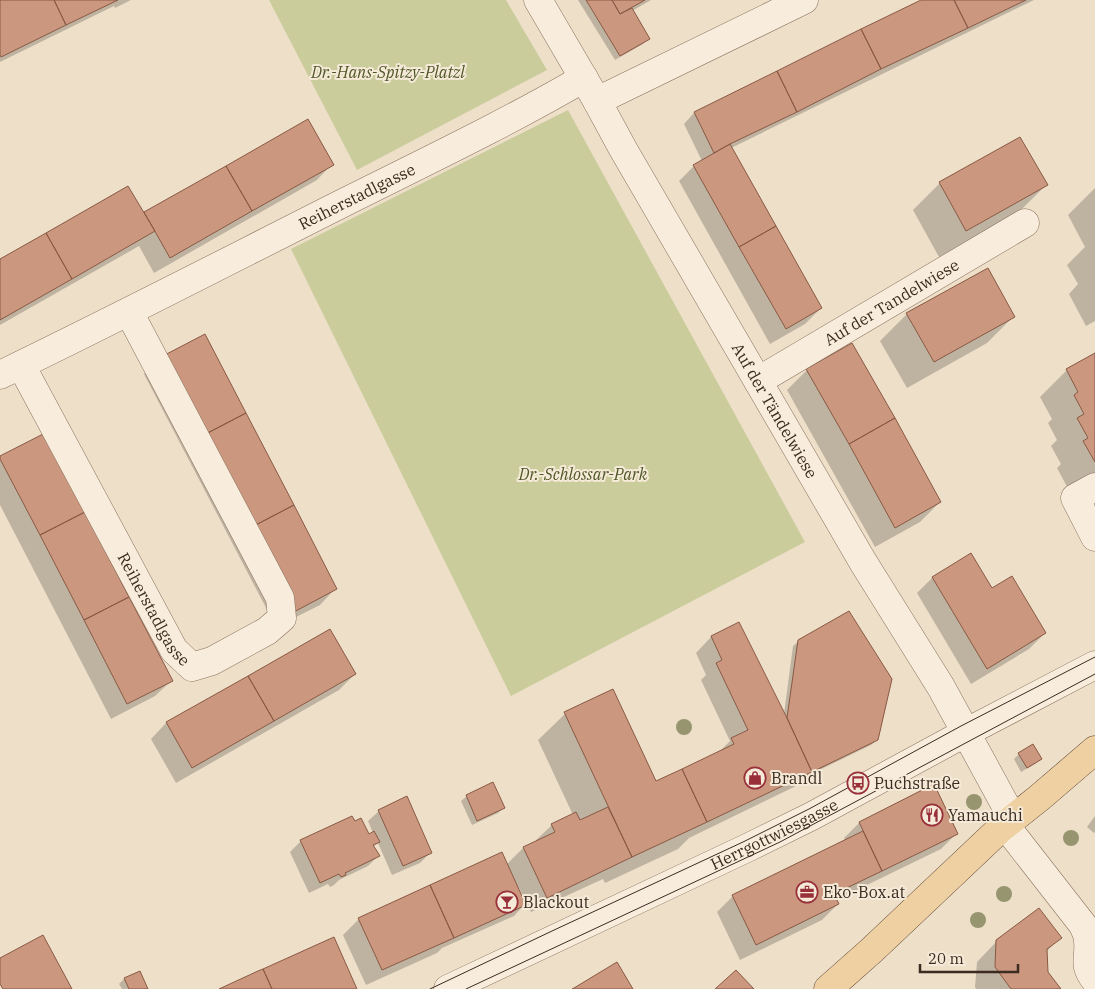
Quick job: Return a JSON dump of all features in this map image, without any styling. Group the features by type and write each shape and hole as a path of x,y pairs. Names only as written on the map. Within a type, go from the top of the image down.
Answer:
{"main road":[{"path":"828,989 1009,822 1095,750"}],"street":[{"name":"Auf der Tändelwiese","path":"538,0 863,562 941,687 1009,822 1083,925 1089,942 1086,958 1088,968 1095,980"},
{"name":"Reiherstadlgasse","path":"128,312 280,598 282,618 267,631 212,661 192,667 174,650 10,370 454,147 559,92 590,89 772,7 804,0"},
{"name":"Auf der Tandelwiese","path":"758,381 1025,223"},
{"path":"1095,487 1075,498 1095,537"},
{"name":"Herrgottwiesgasse","path":"448,989 812,816 1095,665"}],"green space":[{"name":"Dr.-Hans-Spitzy-Platzl","path":"269,0 506,0 547,70 357,170"},
{"name":"Dr.-Schlossar-Park","path":"568,110 805,542 511,696 291,249"}],"building":[{"path":"0,0 54,0 66,25 1,57"},
{"path":"54,0 118,0 66,25"},
{"path":"586,0 612,0 620,14 632,8 650,39 620,56"},
{"path":"612,0 645,0 620,14"},
{"path":"921,0 954,0 968,28 881,69 861,29"},
{"path":"954,0 1026,0 968,28"},
{"path":"861,29 881,69 797,112 777,71"},
{"path":"777,71 797,112 714,153 694,112"},
{"path":"308,119 334,165 252,211 226,166"},
{"path":"1020,137 1048,185 966,231 939,182"},
{"path":"730,144 776,226 739,247 693,165"},
{"path":"226,166 252,211 170,258 144,212"},
{"path":"128,186 155,231 72,279 46,233"},
{"path":"776,226 822,308 786,329 739,247"},
{"path":"46,233 72,279 0,320 0,259"},
{"path":"988,268 1015,317 934,362 906,313"},
{"path":"205,334 246,413 200,437 159,358"},
{"path":"852,343 895,418 849,444 806,369"},
{"path":"1095,353 1095,462 1083,441 1088,438 1077,418 1084,414 1074,395 1078,392 1066,369"},
{"path":"246,413 294,505 248,529 200,437"},
{"path":"895,418 941,502 895,528 849,444"},
{"path":"45,433 85,512 40,535 0,456"},
{"path":"294,505 337,589 292,613 248,529"},
{"path":"85,512 129,597 84,620 40,535"},
{"path":"971,553 992,588 1012,576 1046,633 987,669 932,577"},
{"path":"129,597 173,681 127,704 84,620"},
{"path":"849,611 892,679 878,740 812,772 787,718 798,640"},
{"path":"739,622 812,772 707,822 682,769 734,744 731,738 748,730 716,663 722,660 711,636"},
{"path":"330,629 356,674 274,721 248,676"},
{"path":"248,676 274,721 192,768 166,722"},
{"path":"613,689 656,781 682,769 707,822 632,857 564,712"},
{"path":"1033,744 1042,759 1027,768 1018,753"},
{"path":"493,782 505,808 477,821 466,795"},
{"path":"934,784 958,834 882,871 859,822"},
{"path":"407,796 432,853 403,866 378,810"},
{"path":"608,807 632,857 547,898 523,847 555,832 551,824 576,812 580,820"},
{"path":"352,816 355,821 361,818 369,834 374,831 380,842 373,845 380,856 345,873 346,875 341,877 339,874 320,883 300,840"},
{"path":"863,831 882,871 834,894 839,904 756,945 732,895"},
{"path":"502,852 526,905 454,938 430,885"},
{"path":"430,885 454,938 382,970 358,918"},
{"path":"1039,908 1062,938 1047,949 1048,972 1061,989 1011,989 995,967 996,940"},
{"path":"43,935 72,989 3,989 0,984 0,958"},
{"path":"334,937 357,989 272,989 263,969"},
{"path":"617,962 633,989 572,989 574,988"},
{"path":"263,969 272,989 219,989 258,971"},
{"path":"736,970 754,989 715,989"},
{"path":"140,971 148,989 129,989 124,978"}],"tram line":[{"path":"430,989 743,842 1095,657"},
{"path":"466,989 780,842 1095,674"}],"place":[{"name":"Brandl","path":"755,778"},
{"name":"Puchstraße","path":"858,783"},
{"name":"Yamauchi","path":"932,815"},
{"name":"Eko-Box.at","path":"807,892"},
{"name":"Blackout","path":"507,902"}]}
